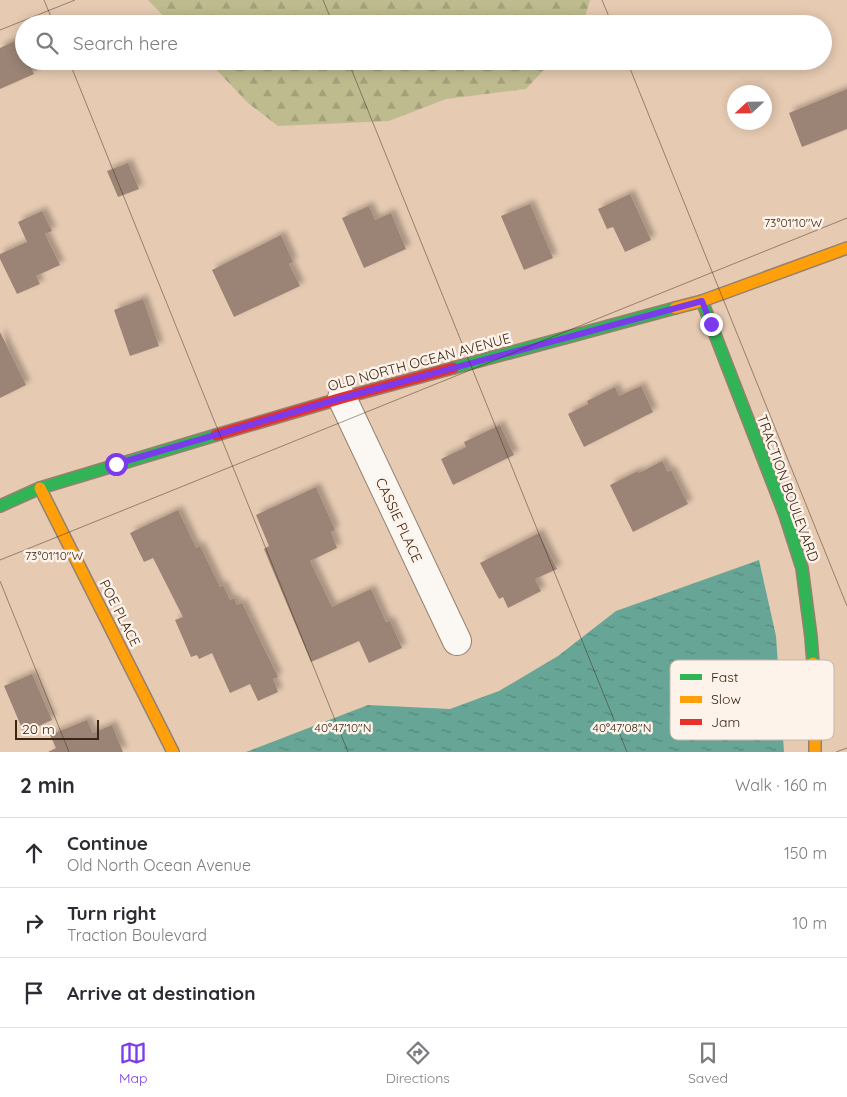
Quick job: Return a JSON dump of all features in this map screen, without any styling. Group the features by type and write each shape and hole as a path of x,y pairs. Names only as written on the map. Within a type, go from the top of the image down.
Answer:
{"street":[{"name":"OLD NORTH OCEAN AVENUE","path":"0,506 40,488 116,464 342,398 702,301 847,248"},
{"name":"TRACTION BOULEVARD","path":"702,301 785,516 802,568 812,660"},
{"name":"CASSIE PLACE","path":"342,398 457,641"},
{"name":"POE PLACE","path":"40,488 173,752"}],"green space":[{"path":"148,0 590,0 586,15 162,15"},
{"path":"217,70 544,70 526,89 446,99 389,121 278,126 248,103"}],"water":[{"path":"759,560 776,636 778,660 670,660 670,740 783,740 784,752 246,752 368,705 450,709 499,691 558,656 616,611"}],"building":[{"path":"15,41 15,70 32,70 34,74 0,89 0,48"},
{"path":"847,89 847,129 802,147 789,113"},
{"path":"128,163 139,189 118,197 107,171"},
{"path":"630,194 651,240 625,252 613,227 607,229 598,209"},
{"path":"530,204 553,258 524,270 501,216"},
{"path":"369,206 375,220 391,213 406,249 364,268 342,218"},
{"path":"42,211 52,231 45,234 60,265 36,276 40,284 17,294 0,259 0,254 27,242 18,222"},
{"path":"281,235 293,262 289,264 300,286 234,317 212,270"},
{"path":"143,299 159,346 130,356 114,310"},
{"path":"0,332 26,385 0,398"},
{"path":"641,386 653,412 584,447 568,414 588,404 587,401 615,387 619,396"},
{"path":"500,425 514,455 453,485 441,459 466,447 464,442"},
{"path":"662,461 668,472 671,470 688,504 633,532 610,485"},
{"path":"316,487 335,530 331,532 337,548 310,561 332,607 371,589 386,622 390,621 402,648 369,663 359,641 311,662 264,549 269,546 256,515"},
{"path":"178,510 196,548 200,546 220,587 223,585 230,600 234,598 237,605 242,603 278,677 273,679 278,692 258,701 250,684 230,693 212,653 199,659 197,655 191,657 175,620 183,617 153,558 144,562 130,533"},
{"path":"539,533 557,569 535,579 541,591 508,608 503,597 499,599 480,563"},
{"path":"32,674 52,720 24,733 4,686"},
{"path":"87,720 93,733 112,725 123,752 48,752 56,748 50,735"}],"traffic: fast":[{"path":"702,301 785,515 802,568 813,660"},
{"path":"453,368 675,308"},
{"path":"0,506 40,488 216,435"}],"traffic: slow":[{"path":"675,308 702,301 847,248"},
{"path":"40,488 173,752"},
{"path":"815,740 815,752"}],"traffic: jam":[{"path":"216,435 453,368"}],"route":[{"path":"116,464 342,398 702,301 711,324"}]}
